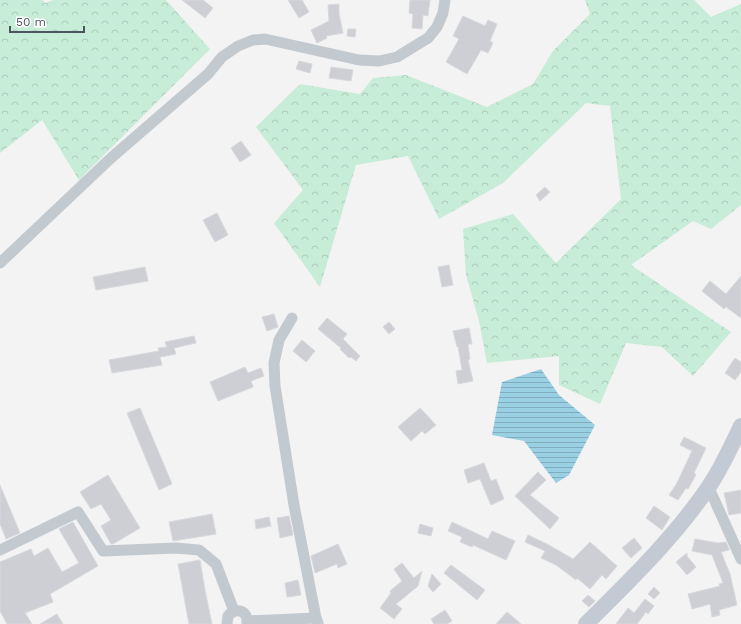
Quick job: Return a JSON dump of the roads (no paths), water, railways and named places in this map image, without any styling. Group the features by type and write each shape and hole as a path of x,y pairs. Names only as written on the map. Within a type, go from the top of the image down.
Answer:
{"street":[{"path":"0,263 110,158 177,102 208,74 222,57 238,46 253,40 265,39 359,60 379,61 397,57 428,38 437,28 443,14 445,0"},
{"path":"227,624 228,616 234,611 242,611 247,617 247,623 317,621 294,505 275,386 274,363 279,340 292,318"},
{"path":"586,624 654,555 709,488 741,426"},
{"path":"709,488 741,559"},
{"path":"0,550 78,512 103,551 176,548 199,550 216,564 234,611"}],"water":[{"path":"541,369 559,395 595,425 569,475 556,483 524,441 492,435 502,382"}]}
